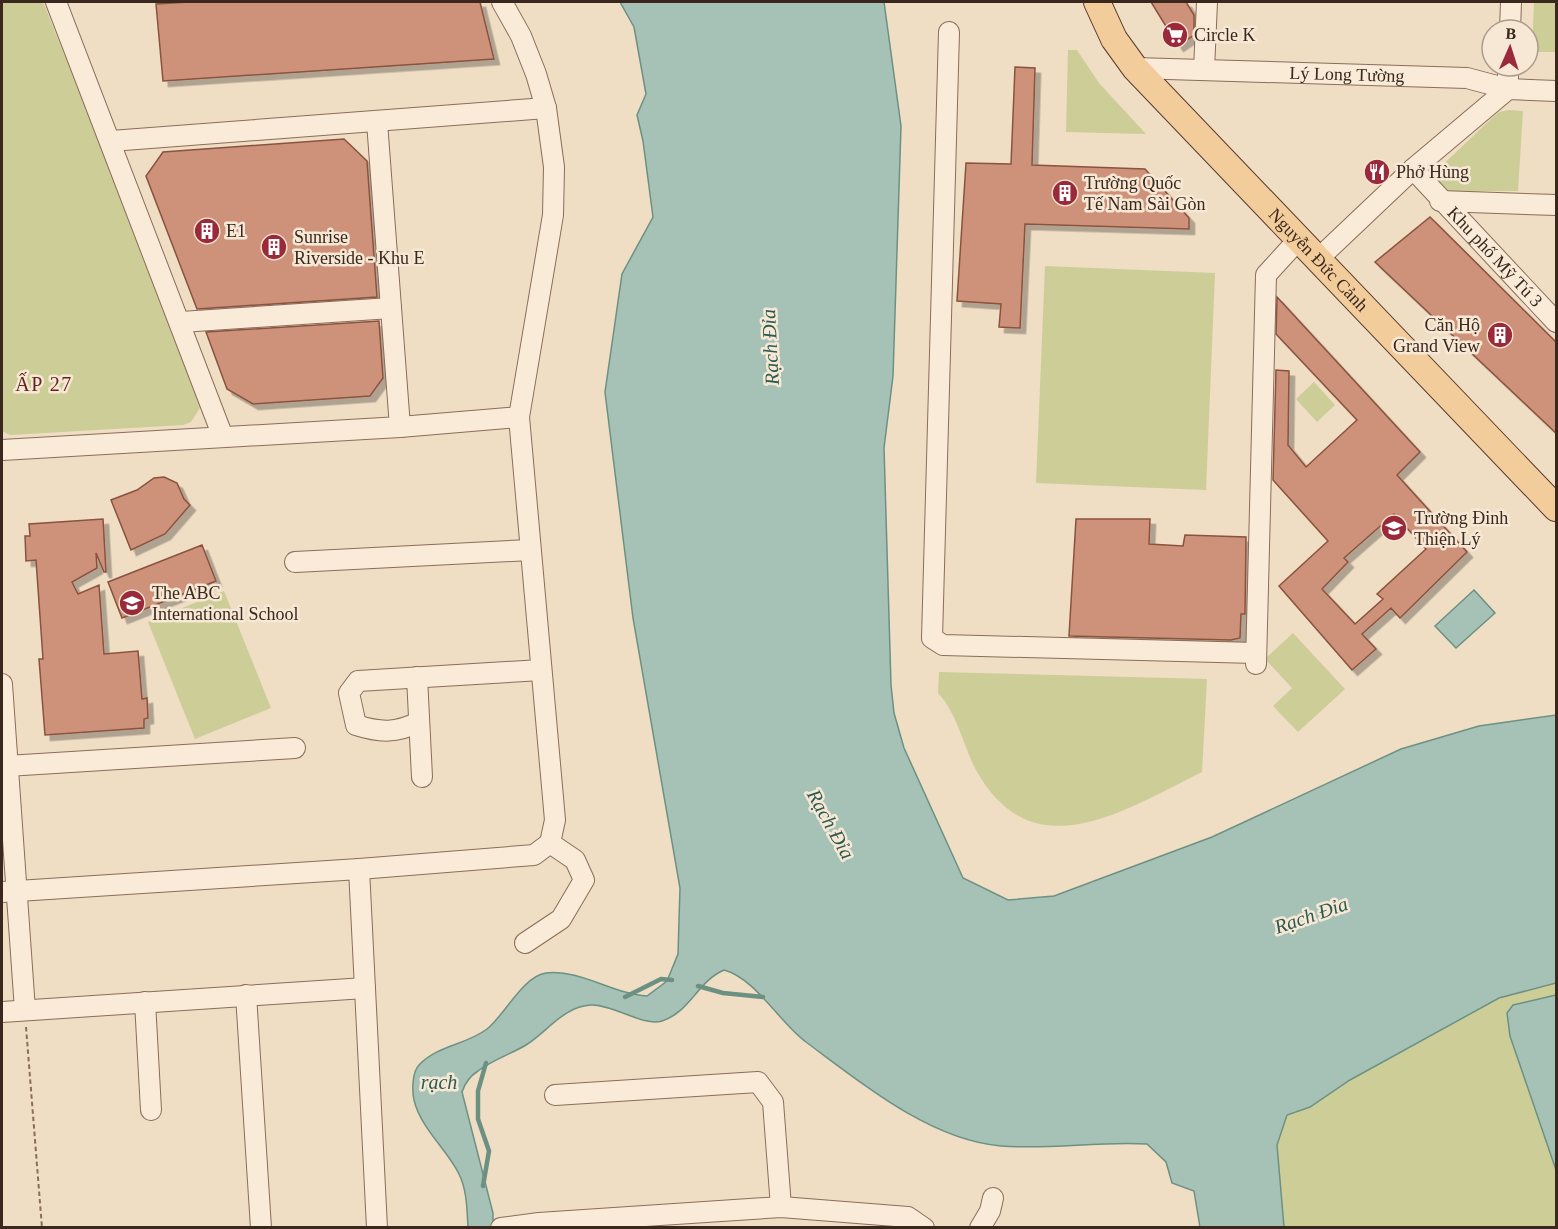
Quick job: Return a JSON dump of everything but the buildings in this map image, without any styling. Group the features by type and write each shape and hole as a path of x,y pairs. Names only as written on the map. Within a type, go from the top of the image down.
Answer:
{"main road":[{"name":"Nguyễn Đức Cảnh","path":"1097,2 1114,39 1135,68 1557,508"}],"street":[{"path":"56,2 181,322 223,437"},
{"path":"9,891 359,869 534,855 550,843 555,820 519,417 553,215 554,167 546,108 536,74 521,36 502,2"},
{"path":"1204,70 1207,2"},
{"path":"1510,18 1511,2"},
{"path":"949,32 932,638 943,645 1256,658 1266,275 1298,240"},
{"name":"Lý Long Tường","path":"1135,68 1467,78 1508,89 1557,91"},
{"path":"1317,260 1413,169 1508,89 1508,78"},
{"path":"111,141 546,108"},
{"path":"377,122 399,427"},
{"name":"Khu phố Mỹ Tú 3","path":"1413,169 1440,201 1550,308 1557,322"},
{"path":"1440,201 1557,205"},
{"path":"181,322 392,308"},
{"path":"2,450 399,427 519,417"},
{"path":"295,562 530,550"},
{"path":"419,722 399,731 377,732 356,725 349,693 358,681 541,670"},
{"path":"417,677 422,777"},
{"path":"2,684 7,766 9,891 25,1010"},
{"path":"7,766 295,748"},
{"path":"525,943 561,919 584,880 575,860 550,843"},
{"path":"359,869 377,1227"},
{"path":"2,1012 365,988"},
{"path":"246,995 261,1227"},
{"path":"145,1002 151,1110"},
{"path":"555,1095 758,1082 773,1102 781,1207"},
{"path":"980,1227 990,1211 993,1198"},
{"path":"501,1227 781,1207 908,1217 924,1227"}],"path":[{"path":"25,1010 33,1137 42,1227"}],"green space":[{"path":"2,2 43,2 200,392 200,408 191,422 183,425 10,435 2,431"},
{"path":"1534,2 1556,2 1556,52 1540,52 1540,18 1533,18"},
{"path":"1068,50 1077,50 1099,83 1146,134 1066,132"},
{"path":"1523,111 1518,191 1444,191 1431,176 1499,112"},
{"path":"1045,266 1215,273 1206,490 1036,483"},
{"path":"1314,382 1335,405 1317,422 1296,399"},
{"path":"224,591 271,708 195,739 148,622"},
{"path":"1293,633 1345,689 1298,732 1273,706 1292,688 1265,659"},
{"path":"939,672 1207,679 1202,772 1143,802 1082,824 1053,826 1025,819 999,801 976,770 955,720 938,693"},
{"path":"1556,983 1556,1227 1284,1227 1277,1145 1287,1115 1310,1107 1350,1080 1499,998"}],"water":[{"path":"620,2 884,2 901,126 893,376 884,448 891,685 894,713 904,748 963,878 1008,900 1054,896 1212,837 1401,749 1479,726 1556,715 1556,983 1499,998 1350,1080 1310,1107 1287,1115 1277,1145 1284,1227 1200,1227 1194,1191 1172,1183 1166,1162 1147,1144 1019,1147 974,1141 948,1133 898,1107 850,1075 796,1034 757,991 724,970 707,981 672,1017 662,1021 646,1021 608,1008 581,1006 556,1020 534,1040 473,1075 462,1092 493,1213 493,1227 468,1227 462,1180 417,1110 413,1087 419,1065 435,1053 470,1039 487,1029 529,981 538,976 546,973 572,975 621,991 647,996 667,981 678,954 680,888 633,618 605,392 622,274 653,217 643,141 637,115 646,94 634,27"},
{"path":"1474,590 1495,613 1456,648 1435,626"},
{"path":"1556,995 1556,1170 1510,1036 1507,1013 1513,1005"}],"waterway":[{"path":"625,997 661,979 672,980"},
{"path":"698,986 723,993 763,997"},
{"path":"483,1186 489,1151 478,1119 478,1091 486,1063"}],"place":[{"name":"Circle K","path":"1175,35"},
{"name":"Phở Hùng","path":"1377,172"},
{"name":"Trường Quốc Tế Nam Sài Gòn","path":"1065,193"},
{"name":"E1","path":"207,231"},
{"name":"Sunrise Riverside - Khu E","path":"274,247"},
{"name":"Căn Hộ Grand View","path":"1500,335"},
{"name":"Trường Đinh Thiện Lý","path":"1394,528"},
{"name":"The ABC International School","path":"132,603"}],"district":[{"name":"ẤP 27","path":"44,384"}],"water label":[{"name":"Rạch Đỉa","path":"770,347"},
{"name":"Rạch Đỉa","path":"831,824"},
{"name":"Rạch Đỉa","path":"1311,915"},
{"name":"rạch","path":"439,1082"}]}
